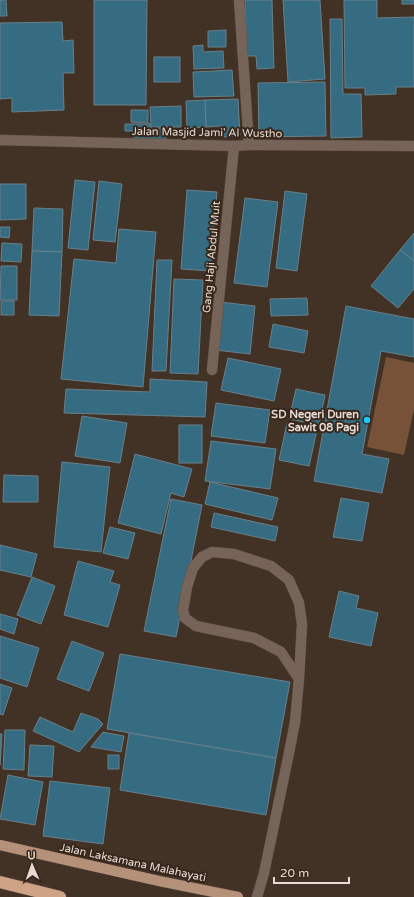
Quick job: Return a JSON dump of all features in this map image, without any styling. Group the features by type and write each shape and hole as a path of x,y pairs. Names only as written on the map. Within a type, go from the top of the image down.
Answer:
{"highway":[{"path":"0,882 60,897"}],"main road":[{"name":"Jalan Laksamana Malahayati","path":"0,845 238,897"}],"street":[{"path":"239,0 249,145"},
{"name":"Jalan Masjid Jami' Al Wustho","path":"0,140 234,146 414,146"},
{"name":"Gang Haji Abdul Muit","path":"212,370 234,146"},
{"path":"257,897 264,873 295,722 299,679 302,624 299,603 289,580 270,566 234,554 212,552 202,557 193,568 187,587 183,610 185,618 196,626 254,638 281,652 299,679"}],"shaded area":[{"path":"386,357 414,363 414,409 404,455 367,447"}],"building":[{"path":"0,0 6,0 7,16 0,16"},
{"path":"94,0 147,0 146,105 94,105"},
{"path":"245,0 272,0 274,68 257,69 256,56 247,56"},
{"path":"283,0 320,0 325,79 288,82"},
{"path":"344,0 377,0 377,18 414,17 414,87 396,87 396,94 365,95 365,88 345,88"},
{"path":"402,0 414,0 414,4 402,4"},
{"path":"330,19 342,19 343,94 361,94 362,137 331,138"},
{"path":"62,22 63,41 73,40 74,73 63,73 64,110 12,112 12,98 0,99 0,23"},
{"path":"226,30 226,47 208,47 208,31"},
{"path":"203,45 203,52 223,51 224,68 194,69 193,46"},
{"path":"154,57 180,57 180,82 154,82"},
{"path":"232,70 234,96 194,97 193,72"},
{"path":"325,82 326,136 259,137 258,83"},
{"path":"238,99 240,136 222,137 221,126 206,127 205,100"},
{"path":"205,100 206,127 187,128 186,101"},
{"path":"181,106 181,127 151,127 150,107"},
{"path":"131,110 148,110 148,123 131,122"},
{"path":"125,124 150,124 150,139 134,140 133,131 125,131"},
{"path":"151,128 166,128 166,140 151,140"},
{"path":"75,180 95,182 88,250 68,248"},
{"path":"99,181 122,184 115,242 93,240"},
{"path":"0,184 26,184 26,219 0,220"},
{"path":"187,190 217,192 210,271 181,269"},
{"path":"285,191 307,194 297,271 276,268"},
{"path":"245,198 278,202 267,287 234,283"},
{"path":"34,208 63,209 62,252 32,251"},
{"path":"0,227 10,227 9,238 0,237"},
{"path":"119,229 156,232 143,387 61,379 74,259 116,263"},
{"path":"414,233 414,261 400,250"},
{"path":"2,243 22,244 21,262 1,261"},
{"path":"400,250 414,261 414,289 398,308 371,286"},
{"path":"32,251 62,252 59,316 29,315"},
{"path":"157,260 172,260 166,371 152,371"},
{"path":"1,266 17,266 17,300 0,300"},
{"path":"174,279 203,280 198,374 170,373"},
{"path":"307,298 308,315 271,316 270,299"},
{"path":"1,301 14,301 14,315 1,315"},
{"path":"220,302 255,306 250,354 215,350"},
{"path":"346,306 414,319 414,357 381,351 362,454 389,459 382,493 314,481"},
{"path":"273,324 308,331 304,353 269,347"},
{"path":"228,358 281,369 274,401 221,390"},
{"path":"150,379 207,382 205,417 64,413 66,389 150,392"},
{"path":"296,389 325,395 319,425 289,419"},
{"path":"216,403 270,410 265,443 211,436"},
{"path":"82,416 127,423 120,463 75,456"},
{"path":"287,423 317,430 309,466 279,460"},
{"path":"179,425 202,425 202,463 179,463"},
{"path":"211,441 276,449 270,489 205,481"},
{"path":"135,454 192,469 184,497 171,493 161,534 118,523"},
{"path":"62,462 110,467 101,552 54,547"},
{"path":"4,475 38,476 38,502 3,502"},
{"path":"210,482 278,498 272,520 205,504"},
{"path":"341,498 369,503 362,541 333,537"},
{"path":"171,499 202,505 176,637 144,631"},
{"path":"214,513 278,527 275,541 211,527"},
{"path":"110,527 135,533 128,559 103,553"},
{"path":"0,545 37,554 31,577 0,570"},
{"path":"78,561 114,571 110,582 120,585 108,627 64,615"},
{"path":"32,577 55,586 41,624 17,615"},
{"path":"339,591 359,596 356,608 378,613 371,646 329,637"},
{"path":"0,614 18,619 14,634 0,629"},
{"path":"0,636 39,648 27,687 0,678"},
{"path":"72,641 104,653 89,691 57,679"},
{"path":"120,654 290,682 276,758 107,729"},
{"path":"0,684 12,688 3,715 0,714"},
{"path":"81,713 98,719 103,724 79,752 33,731 40,717 73,732"},
{"path":"5,730 25,730 24,770 3,769"},
{"path":"103,732 124,736 121,752 91,747"},
{"path":"129,733 276,758 266,815 120,790"},
{"path":"0,734 2,734 0,765"},
{"path":"30,745 54,746 52,777 28,776"},
{"path":"108,755 119,755 119,769 108,769"},
{"path":"8,775 43,782 35,825 0,819"},
{"path":"50,781 110,788 103,844 43,836"}],"place":[{"name":"SD Negeri Duren Sawit 08 Pagi","path":"367,420"}]}
